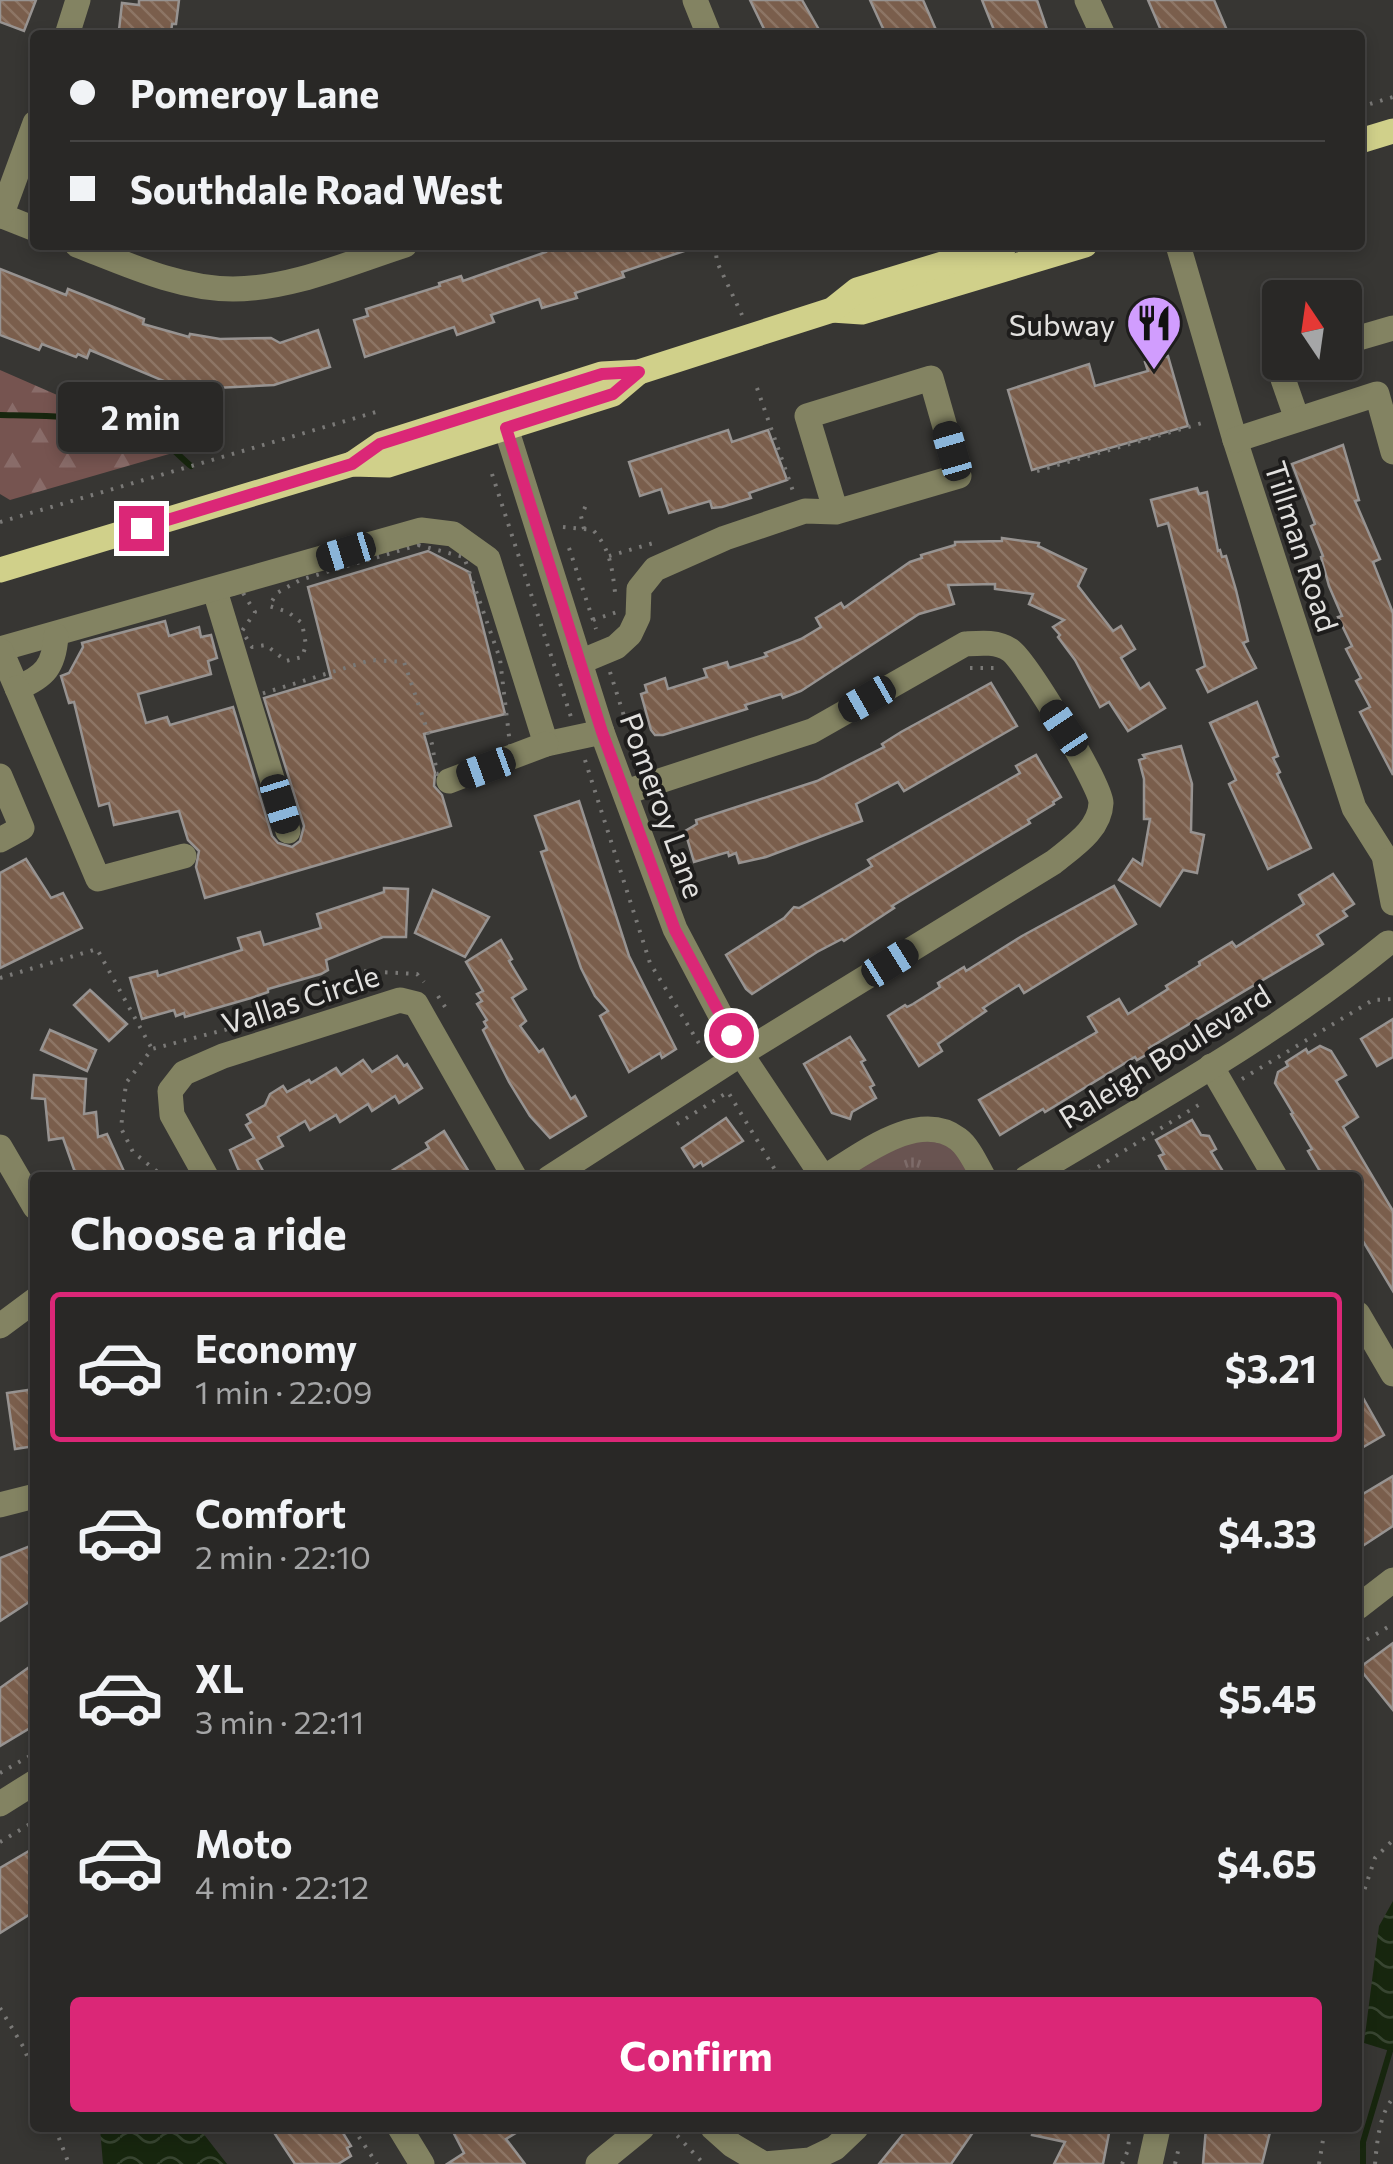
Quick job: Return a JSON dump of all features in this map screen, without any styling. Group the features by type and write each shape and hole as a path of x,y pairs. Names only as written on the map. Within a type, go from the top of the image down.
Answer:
{"main road":[{"path":"1365,139 1393,131"},
{"path":"352,464 380,444 602,374 639,372 832,310 857,290 989,250"},
{"path":"832,310 862,312 1068,250"},
{"path":"0,570 352,464 388,465 613,394 639,372"}],"street":[{"path":"69,30 78,0"},
{"path":"695,0 707,30"},
{"path":"1087,0 1100,30"},
{"path":"30,137 1,216 30,227"},
{"path":"90,250 146,272 230,289 288,282 388,250"},
{"name":"Tillman Road","path":"1179,250 1235,440 1354,808 1389,866 1393,903"},
{"path":"1362,337 1393,328"},
{"path":"580,662 616,647 630,634 638,617 639,589 655,569 805,510 836,512 960,476 931,378 807,416 836,512"},
{"path":"1284,380 1297,419"},
{"path":"1235,440 1385,391 1393,452"},
{"name":"Pomeroy Lane","path":"506,428 580,662 590,734 626,792 675,930 741,1054 819,1172"},
{"path":"184,856 98,879 0,650 220,597 421,530 453,534 488,559 546,744"},
{"path":"220,597 288,832"},
{"path":"17,688 38,680 52,666 56,636"},
{"path":"558,1172 1064,853 1086,836 1099,816 1101,800 1094,781 1012,650 990,642 965,644 812,731 626,792"},
{"path":"449,781 546,744 590,734"},
{"path":"0,776 22,828 0,840"},
{"name":"Raleigh Boulevard","path":"1036,1172 1335,986 1392,943"},
{"name":"Vallas Circle","path":"204,1172 172,1116 170,1091 184,1073 223,1056 400,1000 416,1004 512,1172"},
{"path":"1210,1066 1272,1172"},
{"path":"834,1172 897,1136 938,1130 960,1139 980,1172"},
{"path":"0,1147 30,1198"},
{"path":"0,1326 30,1304"},
{"path":"1362,1321 1393,1374"},
{"path":"0,1505 30,1497"},
{"path":"1362,1604 1393,1580"},
{"path":"0,1804 30,1785"},
{"path":"402,2132 422,2164"},
{"path":"598,2164 637,2132"},
{"path":"717,2132 764,2164 810,2160 834,2148 852,2132"},
{"path":"1150,2164 1157,2132"}],"path":[{"path":"1365,105 1393,96"},
{"path":"716,250 717,262 744,320"},
{"path":"757,388 796,499"},
{"path":"0,522 376,412"},
{"path":"1037,471 1202,423"},
{"path":"492,474 590,734 650,963 704,1050 691,1059"},
{"path":"584,529 581,516 586,503"},
{"path":"562,527 593,530 606,544 615,596"},
{"path":"610,556 665,539"},
{"path":"418,545 464,557 500,658 510,753 437,774 432,744 404,662 372,660 252,697 220,597 243,593 254,612 242,631 252,647 266,645 286,661 302,657 306,645 302,622 269,606 277,593 300,580 418,545"},
{"path":"593,620 617,612"},
{"path":"966,668 997,668"},
{"path":"0,978 98,950 152,1049"},
{"path":"328,1001 361,972 416,974 426,984"},
{"path":"436,994 446,1004 452,1022"},
{"path":"1234,1084 1374,1000 1393,999"},
{"path":"158,1172 133,1152 121,1128 126,1083 152,1049 241,1026"},
{"path":"668,1130 728,1092 776,1172"},
{"path":"1090,1172 1218,1093"},
{"path":"1362,1643 1393,1624"},
{"path":"0,1773 30,1756"},
{"path":"0,1842 30,1825"},
{"path":"1362,1897 1375,1858 1393,1840"},
{"path":"0,2008 30,2064"},
{"path":"1375,2164 1377,2140 1393,2098"},
{"path":"57,2132 69,2164"},
{"path":"356,2132 377,2164"},
{"path":"674,2132 704,2164"},
{"path":"1122,2164 1130,2132"},
{"path":"1319,2164 1324,2132"}],"green space":[{"path":"0,370 183,450 10,500 0,494"},
{"path":"938,1130 978,1172 837,1172"}],"water":[{"path":"1393,1901 1393,2052 1364,2043 1379,1926"},
{"path":"100,2132 202,2132 227,2164 103,2164"}],"building":[{"path":"0,0 36,0 24,31 0,22"},
{"path":"139,0 179,0 176,24 172,24 171,30 119,30 122,3 139,5"},
{"path":"750,0 802,0 819,30 765,30"},
{"path":"870,0 923,0 936,30 884,30"},
{"path":"982,0 1037,0 1047,30 994,30"},
{"path":"1148,0 1214,0 1227,30 1161,30"},
{"path":"687,250 622,272 624,277 575,293 577,298 542,308 539,299 491,315 494,322 457,335 454,327 365,357 354,320 368,316 366,309 546,252"},
{"path":"0,269 66,295 68,289 144,319 143,324 189,337 190,334 220,339 271,338 280,343 318,330 330,367 274,385 194,389 164,384 90,350 87,358 42,344 39,350 0,335"},
{"path":"1168,356 1188,426 1032,470 1008,390 1089,364 1095,386 1148,371 1145,362"},
{"path":"728,430 732,442 768,430 787,480 722,507 712,508 710,501 669,513 661,489 640,496 629,462"},
{"path":"1343,445 1359,500 1355,501 1380,559 1373,562 1393,613 1393,775 1360,712 1370,707 1356,681 1361,678 1346,649 1352,646 1338,617 1342,616 1311,526 1315,524 1292,464"},
{"path":"1197,488 1199,494 1207,492 1218,551 1226,556 1236,590 1248,641 1243,643 1256,668 1208,692 1197,670 1205,666 1168,523 1158,526 1151,500"},
{"path":"1002,538 1039,543 1038,546 1086,569 1078,586 1113,631 1121,626 1135,649 1121,658 1140,689 1149,683 1165,708 1128,731 1109,702 1100,707 1058,637 1053,627 1064,620 1029,604 1033,594 995,589 995,584 948,585 954,604 919,614 801,691 745,705 747,709 663,735 655,735 651,730 641,694 647,692 645,685 665,678 668,689 707,677 704,669 727,662 729,668 767,656 765,653 821,627 816,618 841,603 844,608 910,562 922,558 921,555 955,542"},
{"path":"428,551 469,572 505,714 424,734 435,773 434,786 442,795 451,826 205,898 196,867 199,851 188,840 179,811 114,825 109,803 99,806 74,702 69,703 61,676 69,673 82,643 165,621 169,636 199,627 201,637 211,635 217,658 208,661 211,674 138,694 146,723 167,717 170,725 233,707 272,836 278,843 292,847 300,841 304,826 264,698 331,678 308,587"},
{"path":"991,683 1017,726 904,791 898,782 856,804 862,821 766,857 739,863 736,853 729,856 728,852 694,862 685,831 697,824 696,820 817,781 884,747 882,744 901,732"},
{"path":"1257,702 1278,756 1273,758 1280,772 1277,774 1311,848 1268,869 1229,784 1236,780 1210,723"},
{"path":"1181,746 1192,784 1191,832 1204,835 1197,873 1183,870 1160,906 1119,880 1133,859 1142,865 1150,819 1144,819 1144,779 1139,760 1145,758 1143,755"},
{"path":"1036,755 1061,797 1054,804 1028,820 1030,823 892,906 844,941 817,952 752,994 746,989 726,955 784,918 794,907 799,908 872,866 868,860 1020,773 1016,766"},
{"path":"579,801 629,956 676,1049 662,1058 660,1053 629,1072 600,1016 608,1011 595,996 581,968 541,852 547,850 535,816"},
{"path":"26,859 51,898 63,893 82,928 0,968 0,873"},
{"path":"1333,874 1354,904 1343,911 1347,916 1317,935 1323,944 1149,1048 1151,1052 1137,1060 1135,1057 1000,1135 979,1100 1097,1032 1088,1017 1119,999 1128,1014 1168,989 1166,986 1200,965 1199,962 1232,942 1236,947 1304,904 1299,895"},
{"path":"1114,886 1136,924 1024,993 1019,985 983,1008 986,1011 938,1044 942,1051 919,1066 888,1016 940,987 938,983 964,967 966,971"},
{"path":"384,888 408,889 406,937 383,937 326,960 328,970 321,974 251,998 185,1017 184,1013 176,1016 174,1010 142,1019 130,978 157,971 158,976 242,950 238,938 260,932 264,945 321,928 317,914 384,892"},
{"path":"433,890 489,917 465,957 415,933"},
{"path":"501,940 526,989 512,998 526,1021 520,1026 539,1052 543,1049 571,1099 575,1096 586,1116 550,1138 530,1116 483,1030 487,1020 477,1004 482,1001 477,994 483,991 466,962"},
{"path":"90,990 127,1024 109,1041 74,1005"},
{"path":"1393,1019 1393,1057 1377,1066 1361,1039"},
{"path":"50,1030 96,1050 87,1071 41,1050"},
{"path":"850,1037 865,1060 861,1062 874,1085 870,1087 876,1098 852,1112 850,1119 832,1113 804,1064"},
{"path":"1320,1046 1331,1051 1346,1075 1336,1081 1358,1117 1343,1127 1393,1211 1393,1291 1362,1240 1362,1172 1320,1172 1275,1083 1278,1072 1288,1066 1286,1062 1306,1049 1308,1053"},
{"path":"397,1056 422,1088 399,1103 395,1096 372,1111 368,1104 340,1122 336,1115 310,1130 305,1121 278,1137 283,1146 257,1160 264,1172 239,1172 230,1150 254,1138 246,1125 251,1122 247,1115 265,1105 270,1094 283,1086 287,1092 309,1080 311,1083 336,1068 341,1075 363,1060 372,1072"},
{"path":"34,1075 86,1079 84,1114 96,1112 98,1137 107,1134 124,1172 75,1172 63,1138 49,1140 45,1099 32,1098"},
{"path":"726,1118 743,1141 703,1166 701,1162 694,1167 682,1148"},
{"path":"1192,1120 1201,1135 1209,1136 1216,1149 1211,1152 1223,1172 1168,1172 1156,1140"},
{"path":"444,1131 469,1172 390,1172 429,1148 426,1143"},
{"path":"30,1390 30,1447 15,1449 7,1393"},
{"path":"1362,1396 1384,1435 1362,1448"},
{"path":"1393,1476 1393,1526 1362,1546 1362,1495"},
{"path":"30,1546 30,1601 0,1621 0,1558"},
{"path":"1393,1643 1393,1710 1362,1672 1362,1666"},
{"path":"30,1667 30,1728 0,1746 0,1688"},
{"path":"30,1853 30,1914 0,1933 0,1868"},
{"path":"274,2132 342,2132 351,2146 347,2148 351,2156 338,2164 295,2164"},
{"path":"453,2132 517,2132 506,2139 525,2164 447,2164 464,2153"},
{"path":"905,2132 973,2132 951,2164 879,2164"},
{"path":"1109,2132 1103,2164 1054,2164 1065,2142 1032,2135"},
{"path":"1206,2132 1270,2132 1262,2164 1203,2164"}],"waterway":[{"path":"0,415 79,418 118,424 159,439 191,466"},
{"path":"1363,2164 1363,2142 1390,2051"}],"place":[{"name":"Subway","path":"1154,372"}],"route":[{"path":"141,528 352,464 380,444 602,374 639,372 613,394 506,428 602,732 675,930 731,1035"}]}
